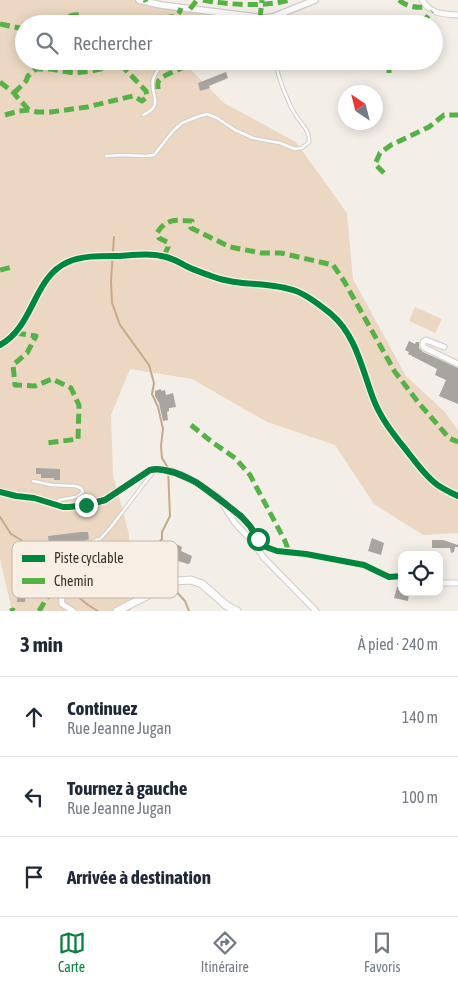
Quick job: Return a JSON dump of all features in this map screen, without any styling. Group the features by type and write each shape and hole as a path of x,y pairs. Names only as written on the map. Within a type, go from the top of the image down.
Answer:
{"main road":[{"path":"0,345 16,333 24,322 54,270 66,262 76,259 137,255 164,256 224,281 278,286 296,291 332,315 343,328 353,344 373,399 384,422 427,476 436,485 458,496"},
{"path":"178,581 191,580 202,584 228,606 237,611"},
{"path":"117,611 143,598"}],"street":[{"path":"139,0 161,5 244,15"},
{"path":"278,15 315,0"},
{"path":"422,0 432,11 458,15"},
{"path":"444,347 426,340 423,342 423,346 458,364"},
{"path":"2,492 34,498 63,508 86,505 105,500 150,470 160,469 196,482 221,500 241,516 266,547 277,551 306,554 364,565 389,577 398,576"},
{"path":"221,500 234,524 316,611"},
{"path":"443,583 458,583"},
{"path":"61,598 62,604 73,611"}],"lane":[{"path":"143,115 151,111 156,102 153,80 158,70"},
{"path":"106,156 123,154 154,155 173,131 182,123 207,114 235,130 254,138 280,143 295,149 302,148 309,142 309,136 288,100 277,70"},
{"path":"94,541 100,539 111,528 146,481 160,469"},
{"path":"33,481 81,488 83,492 76,497 59,500 55,506"}],"shaded area":[{"path":"0,0 133,0 156,6 224,15 15,15 15,70 191,70 224,103 296,142 347,213 353,279 406,376 445,412 458,430 458,533 423,535 374,504 335,445 267,422 192,379 130,369 111,415 113,475 129,541 12,541 12,598 131,598 131,611 12,611 0,559"},
{"path":"415,307 442,319 435,333 409,321"}],"building":[{"path":"226,72 228,78 200,91 198,83"},
{"path":"409,341 415,344 419,342 419,348 423,352 458,368 458,404 439,396 446,380 435,375 437,369 408,354 409,352 405,350"},
{"path":"161,389 161,391 165,390 166,395 173,393 176,407 169,408 167,412 168,420 163,421 159,403 155,396 155,391"},
{"path":"36,468 60,469 60,480 41,478 41,474 36,474"},
{"path":"88,532 89,539 84,541 49,541 48,536"},
{"path":"372,538 384,543 381,555 368,551"},
{"path":"432,540 443,540 458,545 458,547 455,547 454,552 451,553 450,548 432,548"},
{"path":"178,545 182,547 181,551 192,556 188,564 178,561"},
{"path":"397,587 398,596 409,596 408,601 394,598"},
{"path":"17,598 25,598 25,602 17,602"}],"waterway":[{"path":"114,237 111,281 112,303 120,325 149,365 154,383 152,394 158,407 163,429 161,446 162,458 168,468 170,516 160,541"},
{"path":"0,517 11,534 22,541"},
{"path":"178,593 185,601 189,611"},
{"path":"80,598 98,611"}],"marked path":[{"path":"190,9 197,0"},
{"path":"203,0 247,4 270,4 290,0"},
{"path":"260,15 262,0"},
{"path":"399,0 412,6 427,7"},
{"path":"176,15 180,12 181,8"},
{"path":"429,15 432,11"},
{"path":"0,24 15,27"},
{"path":"14,93 35,70"},
{"path":"57,70 74,73 96,70"},
{"path":"5,115 29,110 51,112 87,107 133,96 142,101 147,97 146,91 126,70"},
{"path":"158,89 159,80 177,70"},
{"path":"0,82 14,93 29,110"},
{"path":"384,173 375,164 380,153 391,145 429,127 444,115 458,115"},
{"path":"164,256 168,247 167,242 159,238 157,233 168,222 176,220 192,221 191,228 230,247 262,253 281,253 333,265 395,372 449,438 458,442"},
{"path":"0,270 12,267"},
{"path":"16,333 36,336 27,353 13,365 15,385 35,386 52,379 71,388 79,405 78,439 47,443"},
{"path":"191,425 235,458 250,475 289,552"},
{"path":"39,611 47,598"},
{"path":"10,611 14,611"}],"cycle path":[{"path":"0,345 20,327 40,290 56,269 80,258 94,256 160,256 232,282 276,286 296,291 315,301 340,322 352,342 376,406 389,428 428,477 440,487 458,496"},
{"path":"0,492 34,498 63,507 86,505 105,500 150,470 163,470 196,482 241,516 250,526 257,539 266,547 277,551 306,554 364,565 389,577 398,576"}],"route":[{"path":"86,505 105,500 150,470 163,470 196,482 241,516 258,539"}]}
